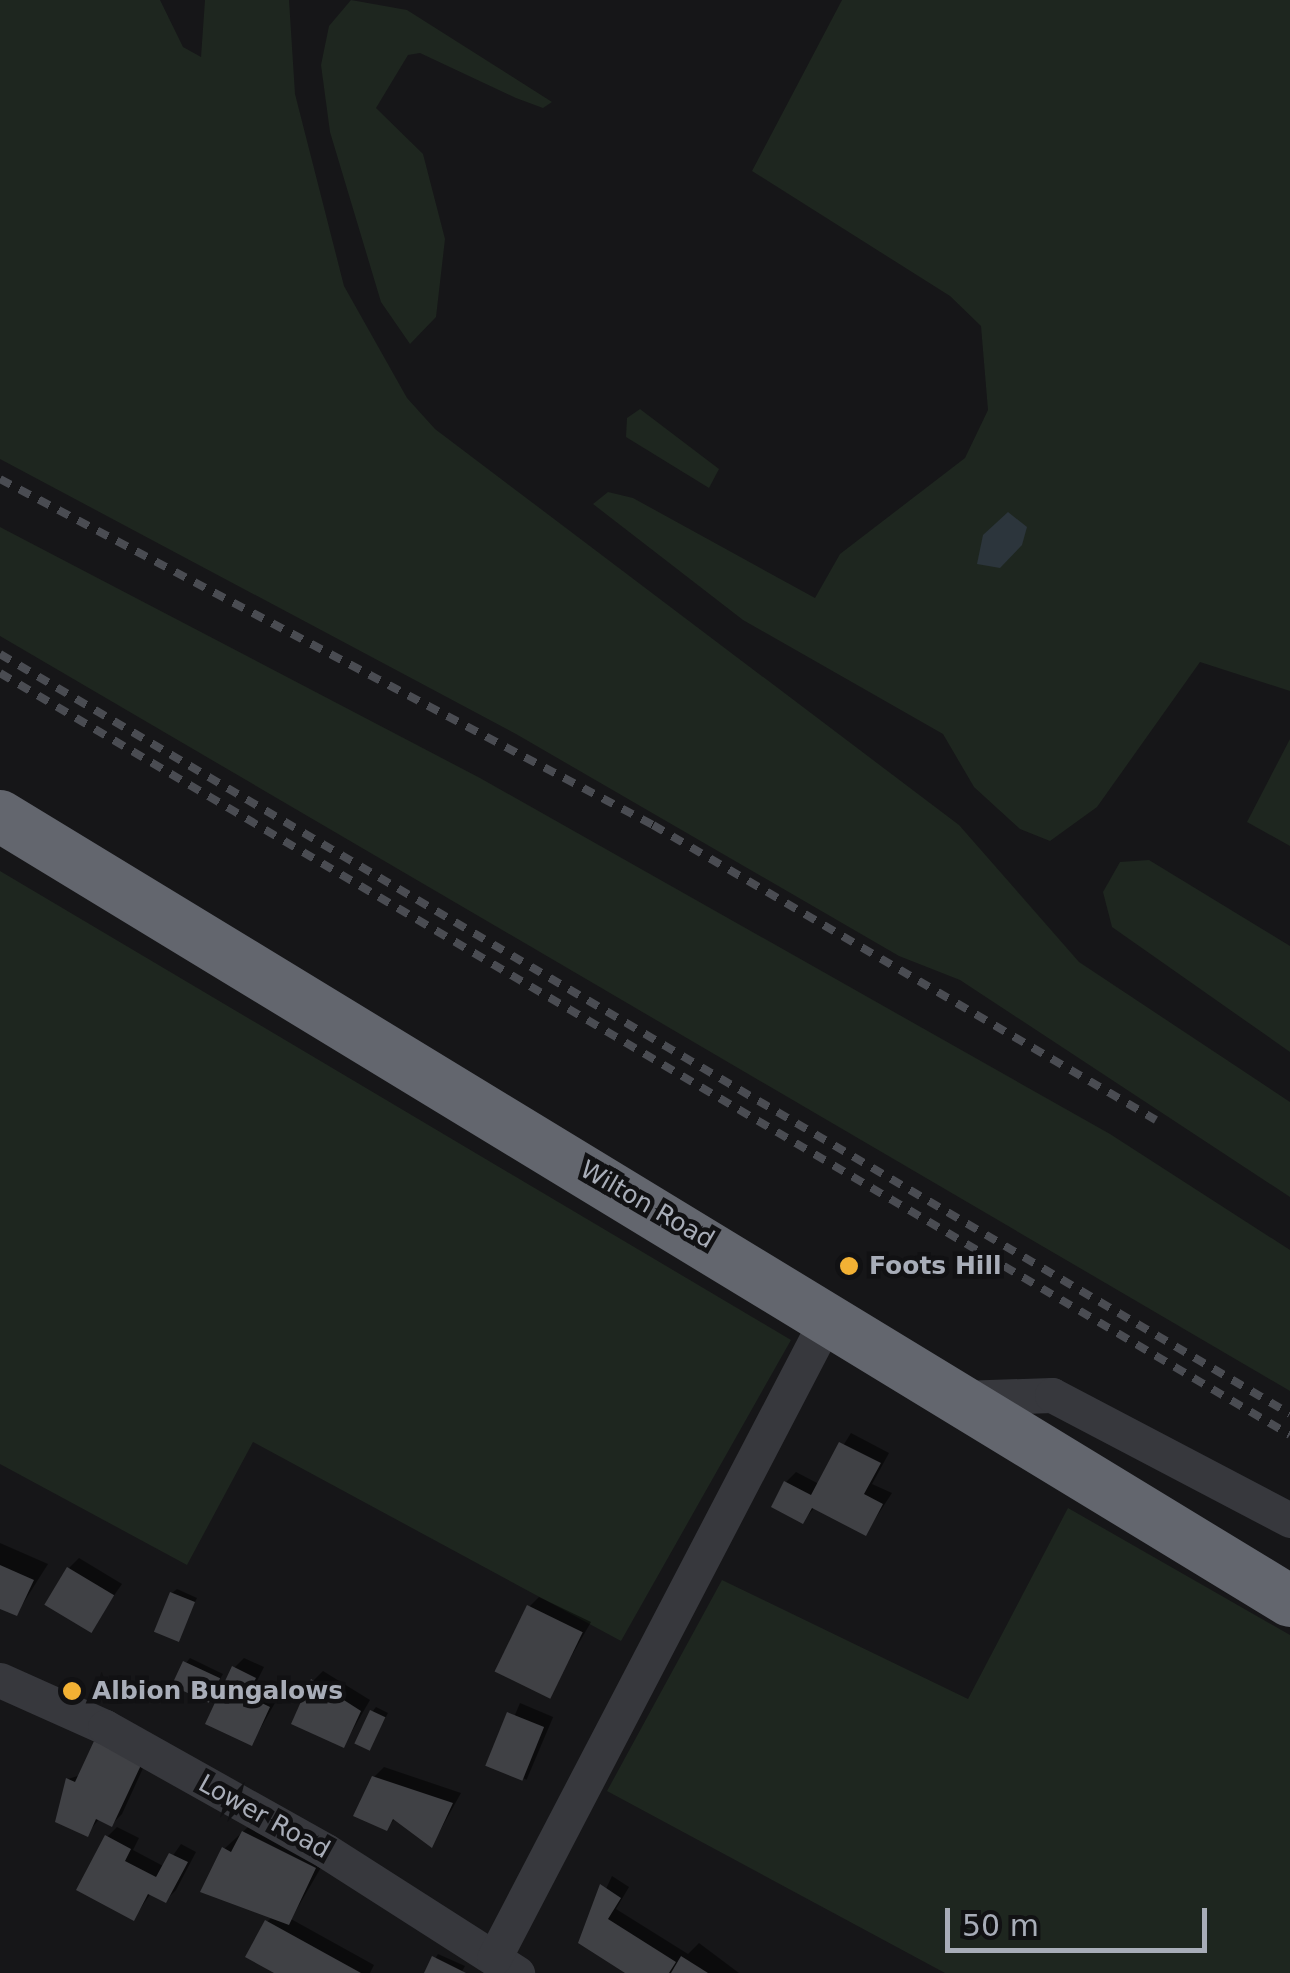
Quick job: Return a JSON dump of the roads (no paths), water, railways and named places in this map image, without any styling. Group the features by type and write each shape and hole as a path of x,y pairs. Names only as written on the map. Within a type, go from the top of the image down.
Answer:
{"highway":[{"name":"Wilton Road","path":"0,816 828,1316 1290,1601"}],"street":[{"path":"505,1965 828,1316"},
{"path":"961,1398 1052,1395 1290,1519"},
{"name":"Lower Road","path":"0,1680 309,1841 505,1965"}],"railway":[{"path":"0,479 653,825 1156,1120"},
{"path":"0,654 1290,1414"},
{"path":"0,673 1290,1435"}],"place":[{"name":"Foots Hill","path":"849,1266"},
{"name":"Albion Bungalows","path":"72,1691"}]}
